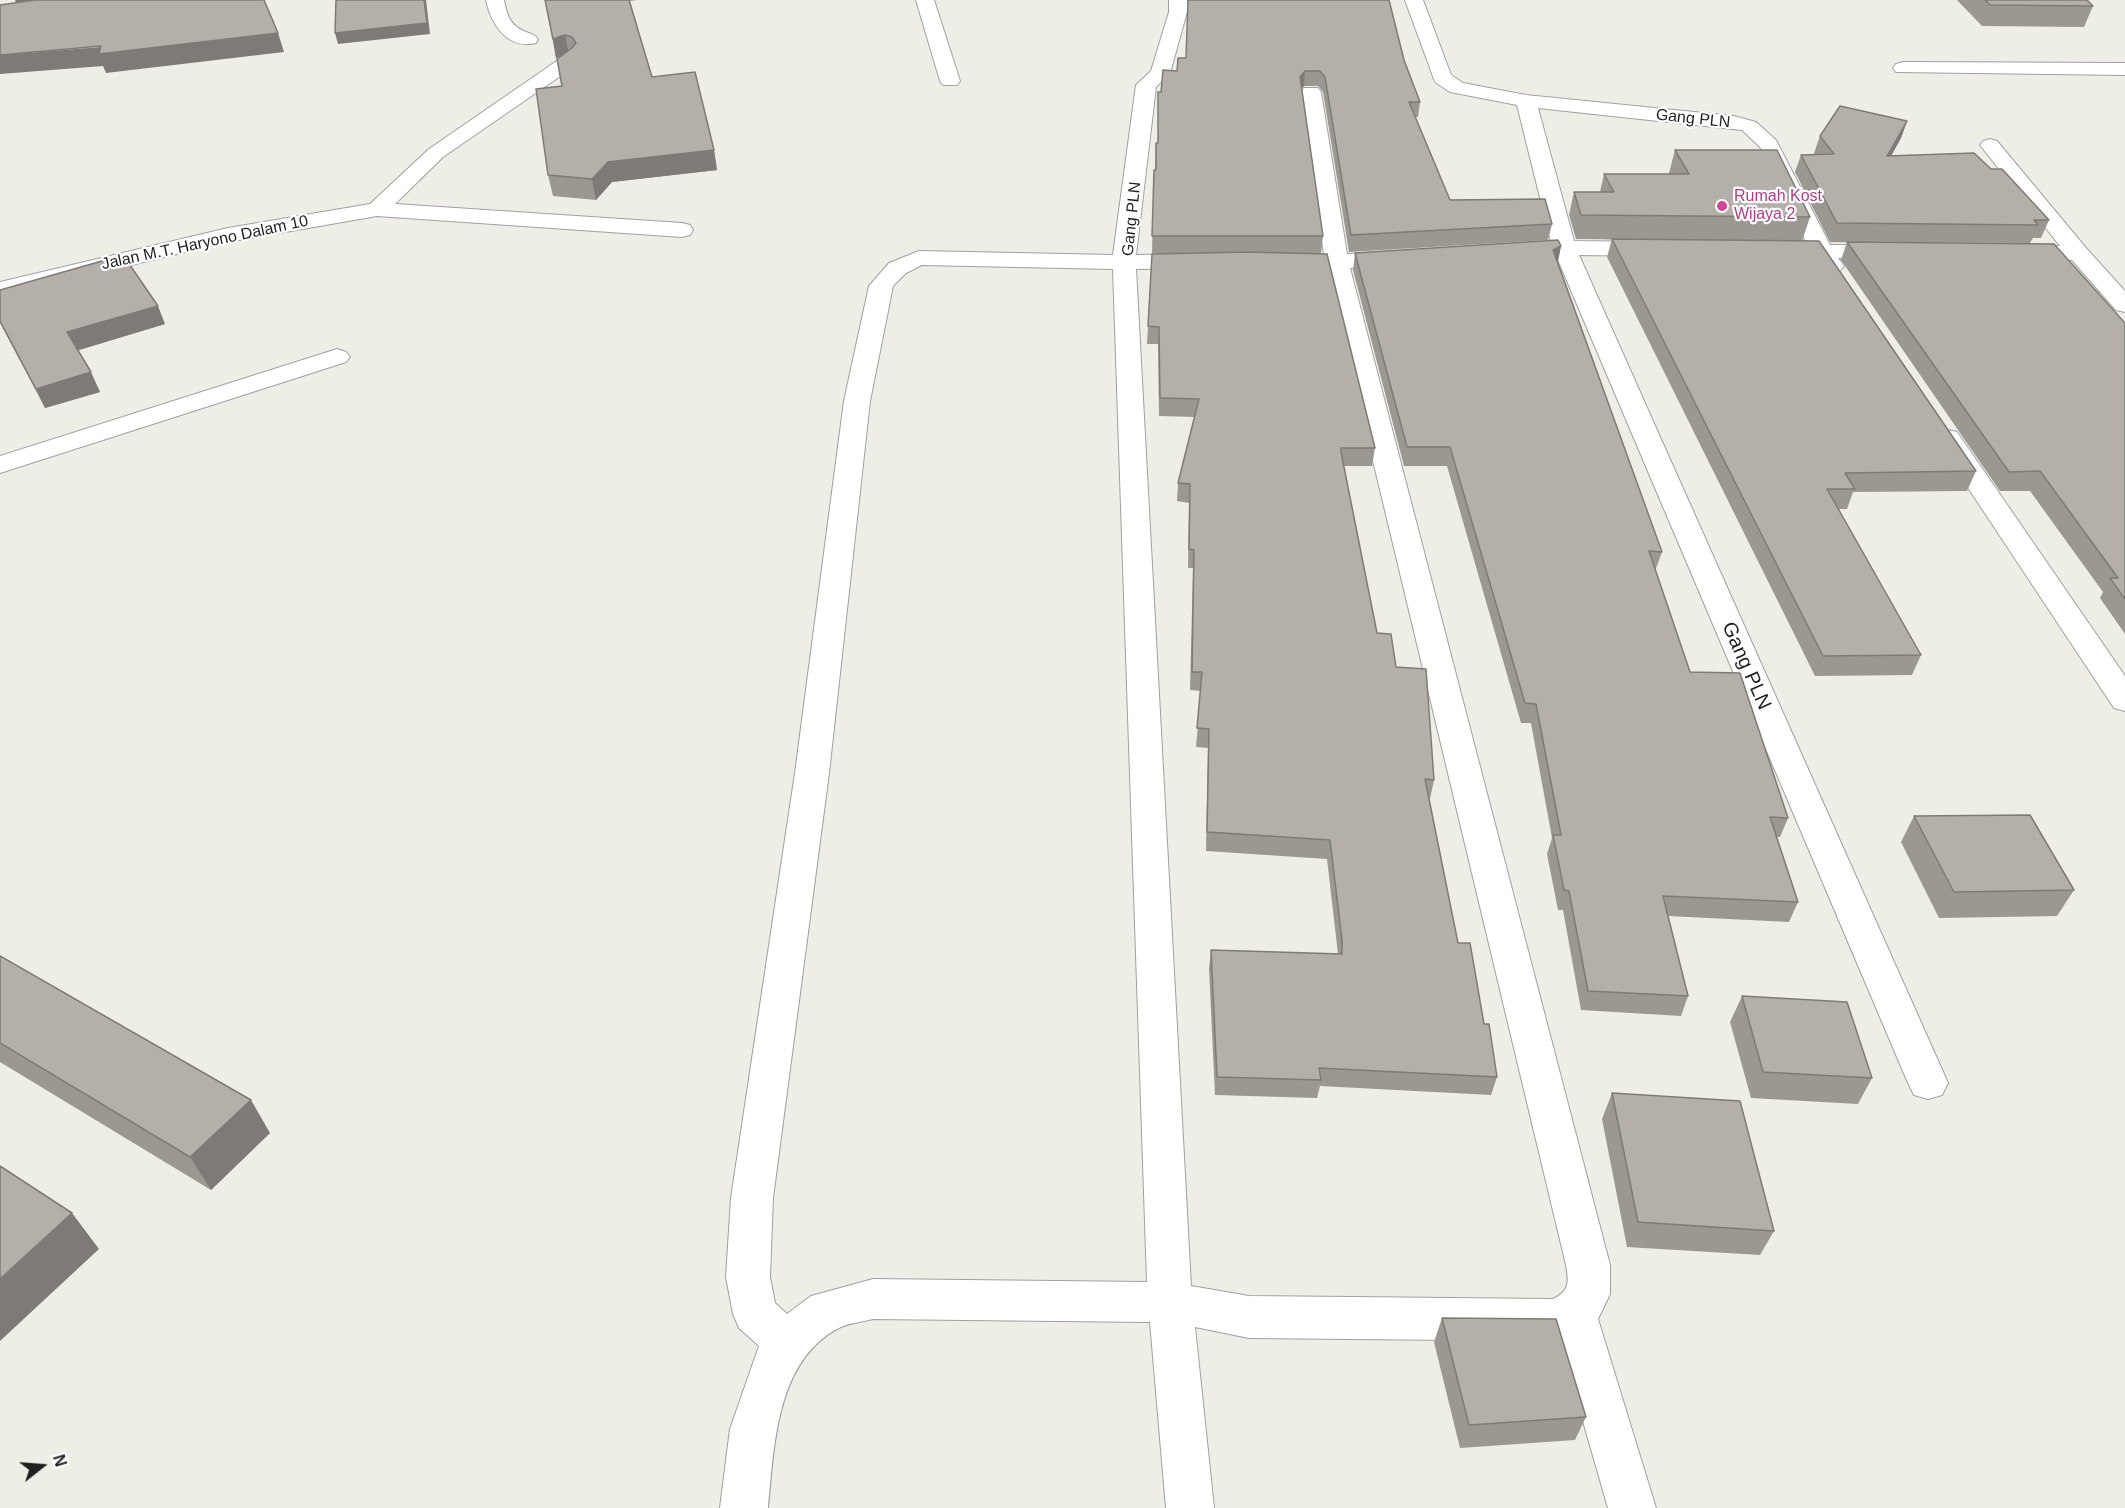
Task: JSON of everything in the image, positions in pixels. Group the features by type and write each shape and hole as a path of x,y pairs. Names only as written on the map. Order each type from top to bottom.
{"street":[{"path":"495,0 502,26 512,35 529,39"},
{"path":"926,0 950,81"},
{"name":"Gang PLN","path":"1178,0 1178,12 1160,73 1146,85 1124,262 1213,260"},
{"name":"Gang PLN","path":"1414,0 1442,78 1457,88 1526,101 1734,122 1749,126 1769,144 1822,252 1848,291"},
{"path":"377,209 436,153 518,99 568,62"},
{"path":"1903,68 2125,69"},
{"path":"744,1508 753,1428 774,1362 805,1326 827,1310 873,1299 1170,1302 1248,1317 1553,1320 1574,1314 1587,1297 1592,1284 1588,1265 1337,262 1311,92"},
{"name":"Gang PLN","path":"1526,101 1564,248 1928,1083"},
{"path":"1990,145 2078,253 2125,304"},
{"name":"Jalan M.T. Haryono Dalam 10","path":"0,289 228,235 377,209 682,230"},
{"path":"1492,252 1564,248 1681,250"},
{"path":"1763,251 1915,252"},
{"path":"1996,252 2078,253"},
{"path":"1258,260 1337,262 1420,257"},
{"path":"789,1346 756,1314 748,1277 752,1198 812,773 857,401 881,286 890,273 904,263 919,258 1124,262 1170,1302 1190,1508"},
{"path":"0,465 337,357"},
{"path":"1934,417 2125,700"},
{"path":"1574,1314 1632,1508"}],"building":[{"path":"35,0 264,0 278,33 99,54 101,46 0,55 0,5"},
{"path":"336,0 424,0 427,23 335,33"},
{"path":"545,0 629,0 652,77 695,72 714,150 608,162 592,179 548,175 536,89 562,86 557,59 576,43 572,37 565,35 553,39"},
{"path":"1188,0 1389,0 1404,60 1420,102 1409,102 1450,200 1545,199 1552,224 1351,235 1325,77 1320,71 1305,71 1300,77 1323,236 1152,236 1154,170 1156,170 1156,143 1158,143 1158,92 1161,92 1163,70 1177,71 1178,58 1186,58"},
{"path":"1985,0 2087,0 2093,6 1990,5"},
{"path":"1840,106 1907,121 1887,156 1974,153 1991,169 2002,169 2049,220 2034,220 2038,225 1837,223 1801,155 1834,154 1820,136"},
{"path":"1675,150 1777,150 1810,217 1581,215 1574,192 1614,192 1604,174 1689,174"},
{"path":"1612,239 1819,241 1976,471 1845,473 1855,489 1827,489 1921,655 1823,656"},
{"path":"1558,240 1561,246 1553,250 1662,552 1649,551 1690,672 1740,673 1788,818 1770,817 1798,902 1663,896 1688,996 1588,991 1569,891 1564,890 1553,835 1561,835 1536,704 1525,703 1450,447 1407,447 1355,253"},
{"path":"1847,242 2054,244 2125,323 2125,599 2110,578 2118,578 2040,471 2009,472"},
{"path":"1248,252 1327,254 1375,448 1341,448 1341,452 1377,633 1391,634 1396,667 1426,669 1434,780 1425,779 1458,943 1470,943 1484,1024 1489,1024 1497,1077 1319,1068 1321,1080 1217,1077 1211,950 1342,954 1330,840 1207,832 1209,729 1197,728 1202,672 1192,672 1194,550 1189,549 1190,484 1178,483 1199,399 1160,398 1159,327 1148,326 1152,254"},
{"path":"123,255 158,306 67,332 91,372 36,389 0,321 0,290"},
{"path":"2030,815 2074,890 1954,892 1914,816"},
{"path":"0,956 251,1100 190,1157 0,1043"},
{"path":"1742,996 1847,1002 1872,1078 1763,1072"},
{"path":"1612,1093 1740,1101 1774,1231 1638,1222"},
{"path":"0,1166 72,1213 0,1279"},
{"path":"1442,1318 1556,1319 1586,1417 1469,1425"}],"place":[{"name":"Rumah Kost Wijaya 2","path":"1722,206"}]}
